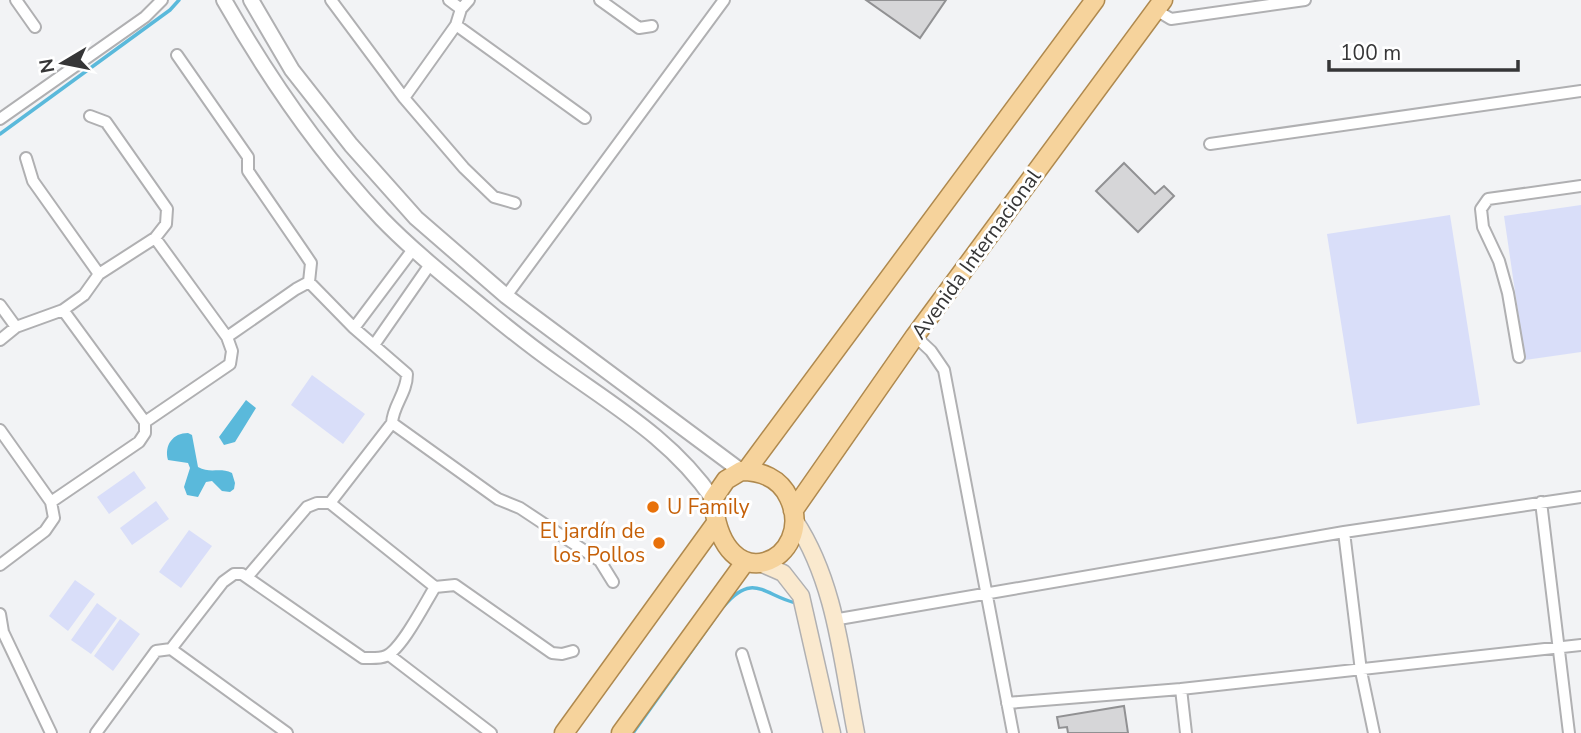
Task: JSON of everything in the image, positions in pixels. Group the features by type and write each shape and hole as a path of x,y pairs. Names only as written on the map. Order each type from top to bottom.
{"main road":[{"path":"832,733 801,596 783,573 733,554 724,544 716,523 713,499 726,480 743,471 1095,0"},
{"name":"Avenida Internacional","path":"794,516 915,337 1160,5"},
{"path":"743,471 766,474 778,482 786,492 794,516 812,550 824,579 856,733"},
{"path":"621,733 753,562 774,559 782,552 791,540 794,516"},
{"path":"564,733 716,523"}],"street":[{"path":"16,0 34,27"},
{"path":"0,119 145,17 162,0"},
{"path":"224,0 279,90 337,168 384,221 556,365 613,403 664,442 701,481 713,499"},
{"path":"251,0 292,70 351,145 404,205 460,258 506,296 743,471"},
{"path":"331,0 404,98 464,168 494,197 515,203"},
{"path":"404,98 456,25 465,5 449,0"},
{"path":"600,0 639,28 652,26"},
{"path":"506,296 724,0"},
{"path":"1160,5 1171,19 1306,0"},
{"path":"456,25 584,118"},
{"path":"177,55 248,157 248,172 306,254 311,263 309,282"},
{"path":"1210,144 1581,91"},
{"path":"0,340 16,327 63,310 84,295 99,274 155,238 166,224 167,209 106,122 90,116"},
{"path":"26,158 33,181 99,274"},
{"path":"363,197 368,188 377,186 389,199 404,205"},
{"path":"1519,357 1508,293 1499,261 1483,227 1481,209 1488,199 1581,186"},
{"path":"145,422 230,365 232,351 227,337 155,238"},
{"path":"354,328 414,248"},
{"path":"374,345 431,263"},
{"path":"309,282 354,328 407,374 407,387 393,411 392,423 330,503"},
{"path":"227,337 309,282"},
{"path":"0,305 16,327"},
{"path":"51,502 139,442 145,433 145,422 63,310"},
{"path":"915,337 931,351 944,370 1013,733"},
{"path":"613,403 625,385"},
{"path":"392,423 498,499 520,508 600,561 613,582"},
{"path":"0,430 51,502 54,519 45,531 0,565"},
{"path":"833,620 1344,532 1581,497"},
{"path":"1541,502 1569,733"},
{"path":"248,576 307,507 317,503 330,503 435,587 455,585 552,653 573,651"},
{"path":"1344,532 1361,670 1374,733"},
{"path":"171,649 223,582 234,574 248,576 363,658 389,655 435,587"},
{"path":"0,614 1,633 51,733"},
{"path":"1007,703 1181,689 1581,645"},
{"path":"102,731 156,651 171,649 287,733"},
{"path":"742,654 766,733"},
{"path":"389,655 491,733"},
{"path":"1181,689 1186,733"}],"shaded area":[{"path":"1581,205 1581,352 1525,360 1504,216"},
{"path":"1450,215 1480,405 1357,424 1327,234"},
{"path":"312,375 365,414 343,444 291,405"},
{"path":"134,471 146,488 109,514 97,497"},
{"path":"156,501 169,519 132,545 120,528"},
{"path":"189,530 212,546 181,588 159,572"},
{"path":"75,580 95,594 68,631 49,616"},
{"path":"97,603 117,618 91,654 71,640"},
{"path":"120,619 140,634 113,671 94,656"}],"water":[{"path":"246,400 256,408 235,442 224,445 219,437"},
{"path":"188,433 192,435 198,467 232,473 234,489 230,492 222,491 212,481 206,482 198,497 187,495 184,487 190,468 188,463 168,460 167,449 174,438"}],"building":[{"path":"866,0 946,0 920,38"},
{"path":"1124,163 1155,194 1164,186 1174,196 1138,232 1096,191"},
{"path":"1124,706 1128,733 1068,733 1067,727 1059,728 1057,717"}],"waterway":[{"path":"0,134 170,10 179,0"},
{"path":"724,606 734,596 751,588 796,603"},
{"path":"633,733 717,615"}],"place":[{"name":"U Family","path":"653,507"},
{"name":"El jardín de los Pollos","path":"659,543"}]}
